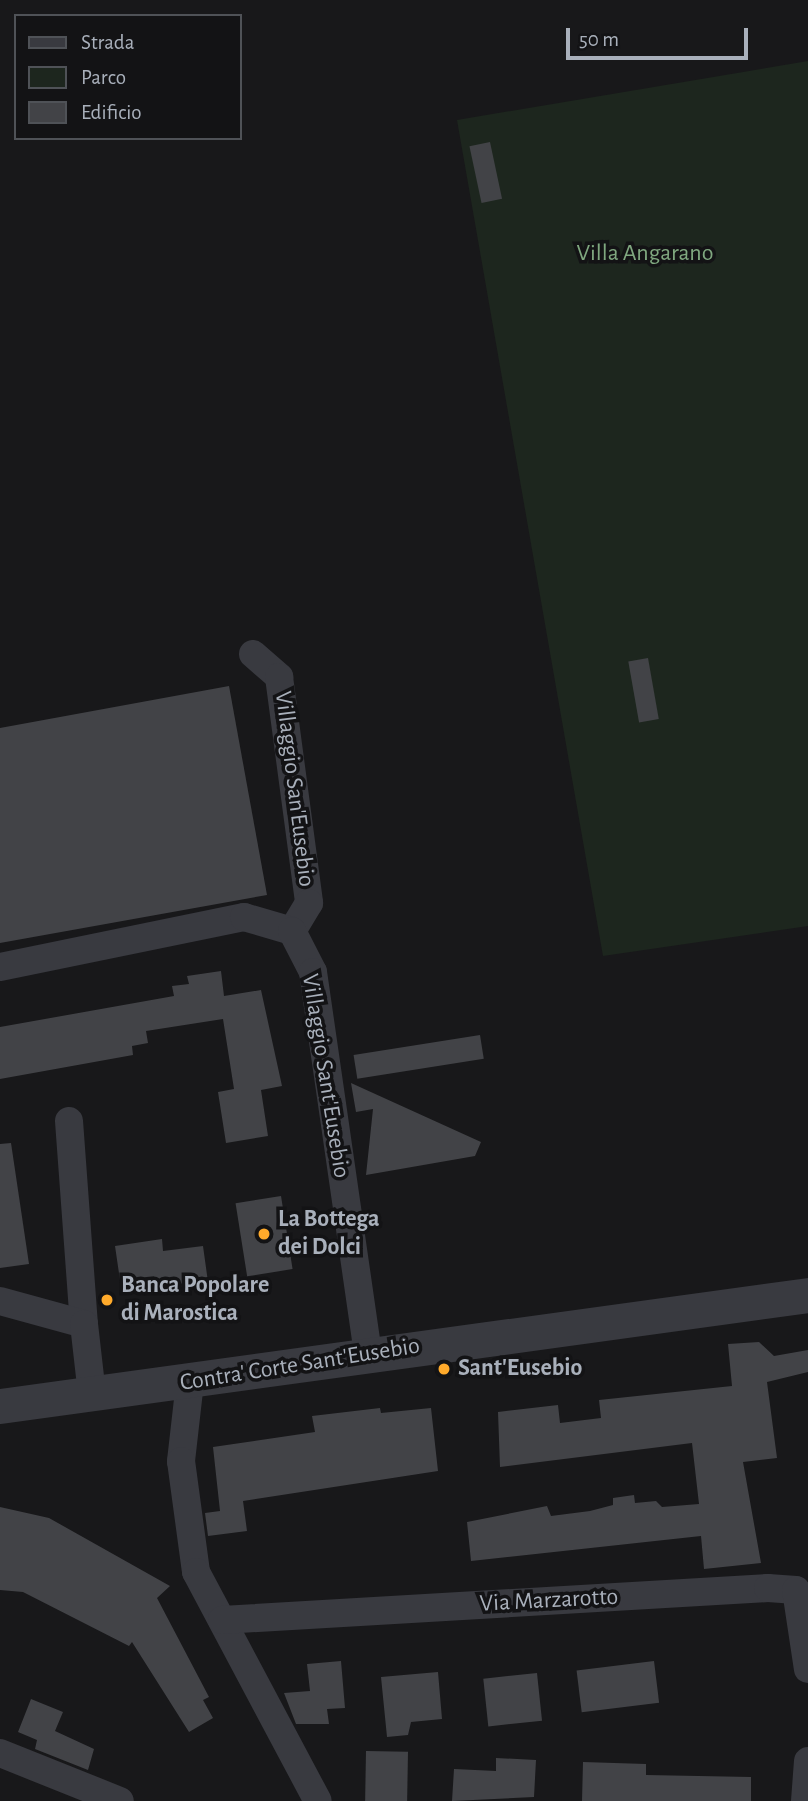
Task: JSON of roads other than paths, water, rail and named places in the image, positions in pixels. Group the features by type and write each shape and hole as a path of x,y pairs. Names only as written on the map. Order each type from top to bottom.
{"street":[{"name":"Villaggio San'Eusebio","path":"253,653 279,677 309,903 292,931"},
{"path":"0,967 244,917 292,931"},
{"name":"Villaggio Sant'Eusebio","path":"292,931 313,972 368,1354"},
{"path":"68,1121 92,1394"},
{"name":"Contra' Corte Sant'Eusebio","path":"0,1406 808,1295"},
{"path":"0,1301 84,1324"},
{"path":"190,1382 181,1461 184,1514 196,1572 318,1801"},
{"name":"Via Marzarotto","path":"222,1620 768,1588 796,1590 808,1669"},
{"path":"0,1752 120,1801"},
{"path":"805,1801 808,1761"}],"place":[{"name":"La Bottega dei Dolci","path":"264,1234"},
{"name":"Banca Popolare di Marostica","path":"107,1300"},
{"name":"Sant'Eusebio","path":"444,1369"}],"park label":[{"name":"Villa Angarano","path":"645,254"}]}
